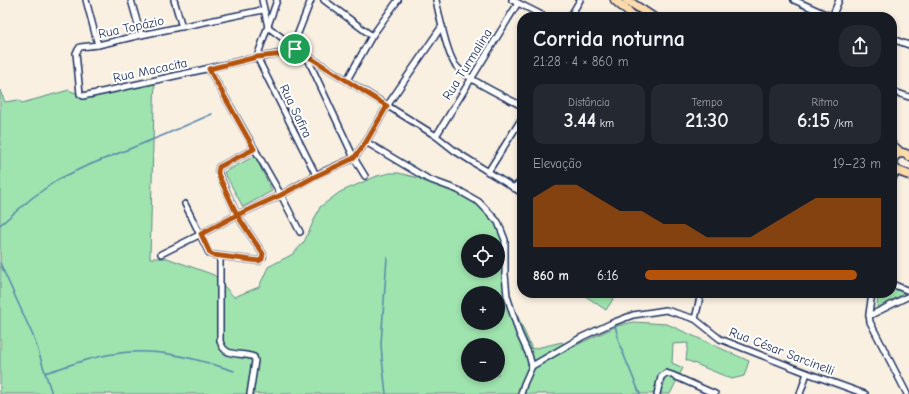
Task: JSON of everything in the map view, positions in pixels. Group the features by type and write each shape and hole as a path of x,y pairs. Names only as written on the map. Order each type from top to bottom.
{"main road":[{"path":"614,0 629,12"},
{"path":"627,0 644,12"},
{"path":"897,168 904,172 909,169"},
{"path":"897,168 909,175"}],"street":[{"path":"86,0 98,45"},
{"path":"131,0 141,35"},
{"path":"174,0 182,27"},
{"path":"262,0 268,27 294,48 436,136 455,151 517,190"},
{"path":"257,57 277,0"},
{"path":"294,48 311,0"},
{"path":"324,0 372,36"},
{"path":"347,80 372,36 398,0"},
{"path":"436,0 442,26 454,63 472,78 517,103"},
{"path":"512,0 536,12"},
{"path":"573,12 580,0"},
{"path":"794,0 802,1 823,12"},
{"path":"834,12 839,0"},
{"name":"Rua Turmalina","path":"436,136 518,3"},
{"name":"Rua Topázio","path":"80,94 76,53 80,47 98,45 263,10"},
{"path":"161,254 354,158 366,142 387,106 442,26"},
{"path":"897,41 909,45"},
{"name":"Rua Macacita","path":"80,94 83,96 209,69 257,57 284,54 294,48"},
{"path":"306,55 354,158 365,176"},
{"name":"Rua Safira","path":"257,57 316,176"},
{"path":"209,69 281,195 300,232"},
{"path":"897,93 909,98"},
{"path":"488,172 517,126"},
{"path":"366,142 428,179 458,190 479,202 498,222 505,240 505,274 507,296 532,366"},
{"path":"185,204 210,253 213,255 259,261 262,259 263,254 237,215 218,174 219,167 254,149"},
{"path":"513,188 517,185"},
{"path":"220,256 220,341 222,347 227,352 254,357 255,361 250,394"},
{"path":"897,286 909,291"},
{"path":"869,316 909,296"},
{"path":"521,394 532,366 582,337 612,323 634,316 666,310 695,319 699,298"},
{"path":"871,298 869,316 870,322 907,394"},
{"name":"Rua César Sarcinelli","path":"695,319 720,339 866,394"},
{"path":"657,394 661,377 666,373 715,394"},
{"path":"800,394 807,373"}],"green space":[{"path":"155,78 150,258 167,258 214,275 234,297 259,287 268,267 293,254 304,242 320,207 340,192 377,176 390,173 399,173 452,187 479,202 496,215 502,234 461,234 461,278 505,278 505,242 507,292 532,349 562,342 568,349 617,326 633,322 667,324 749,361 744,376 732,379 686,360 688,343 673,344 672,363 683,368 670,394 0,394 0,90 5,102 18,100 22,103 69,90 83,94"},
{"path":"255,156 272,191 243,207 224,172"},
{"path":"897,290 904,293 897,297"},
{"path":"588,298 614,298 606,310"},
{"path":"878,298 896,298 877,310"}],"waterway":[{"path":"0,225 32,198 57,180 84,167 212,114"},
{"path":"386,394 381,344 387,257"},
{"path":"0,263 34,338 52,394"},
{"path":"615,325 620,346 640,394"},
{"path":"45,373 87,359 129,352 175,355 234,371"}],"route":[{"path":"295,49 284,54 257,57 209,69 254,149 219,167 218,174 237,215 201,234 210,253 213,255 259,261 262,259 263,254 237,215 281,195 354,158 366,142 387,106 295,49"}]}
